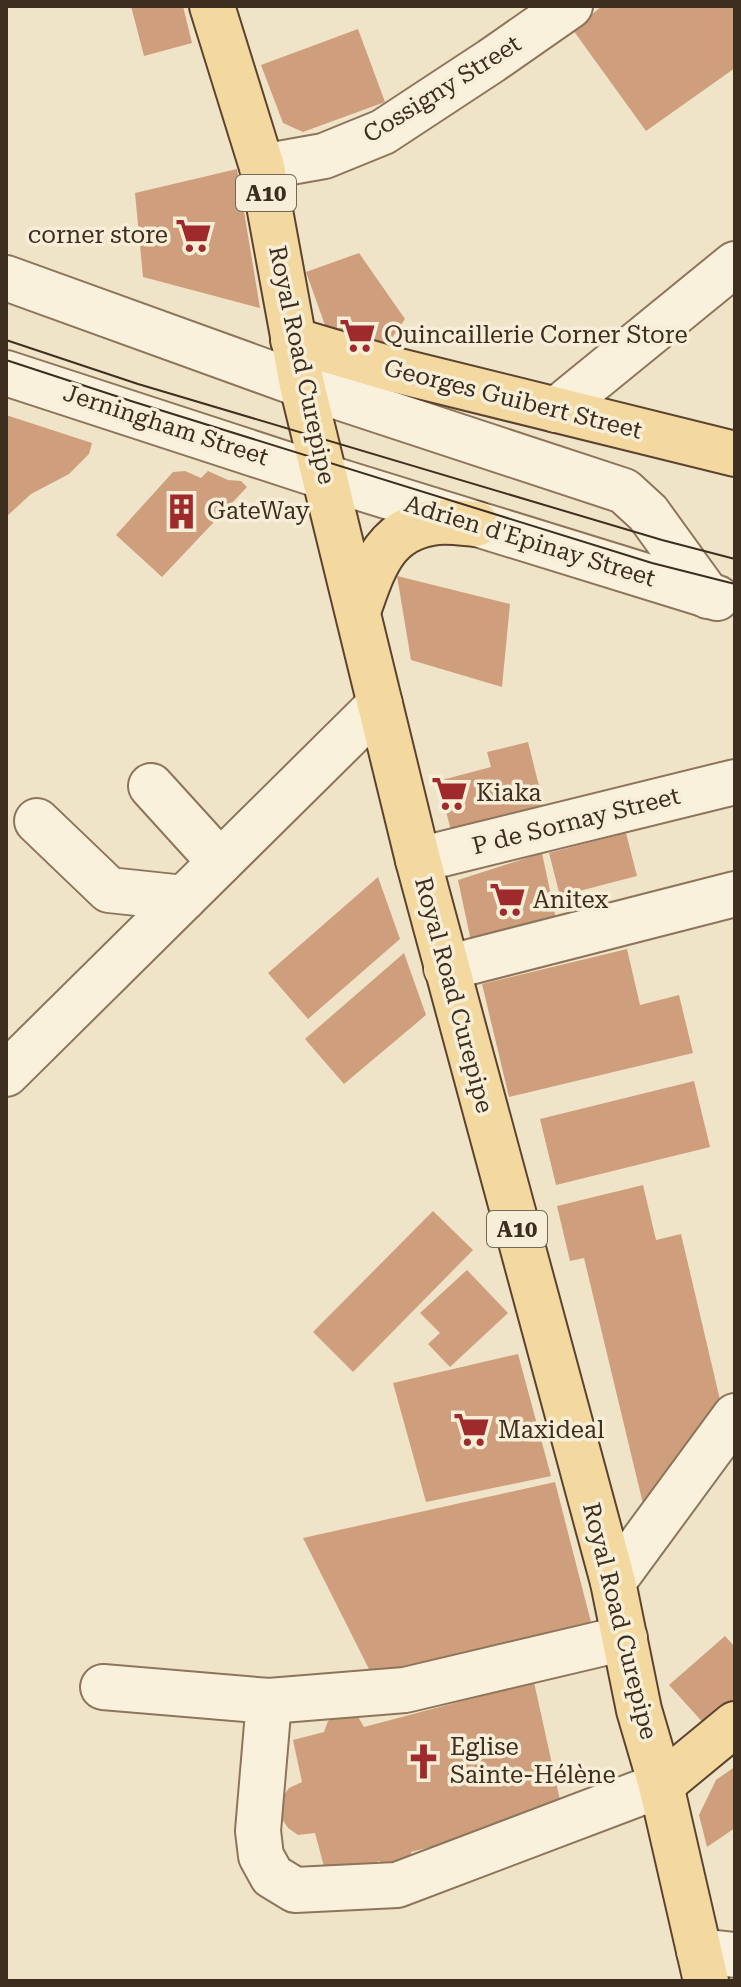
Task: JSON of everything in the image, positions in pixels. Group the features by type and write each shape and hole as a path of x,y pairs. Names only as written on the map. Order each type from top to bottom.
{"main road":[{"name":"Royal Road Curepipe","path":"212,6 262,167 302,385 418,860 613,1582 639,1710 713,1963"},
{"name":"Georges Guibert Street","path":"293,340 391,369 735,454"},
{"path":"358,611 375,564 387,546 407,532 432,523 476,524"},
{"path":"661,1785 735,1724"}],"street":[{"name":"Cossigny Street","path":"262,167 324,156 383,132 570,6"},
{"path":"556,410 735,264"},
{"path":"6,278 302,385 624,491 648,513 721,600"},
{"name":"Jerningham Street","path":"6,373 325,477"},
{"name":"Adrien d'Epinay Street","path":"325,477 721,600"},
{"path":"6,1074 380,704"},
{"name":"P de Sornay Street","path":"418,860 735,782"},
{"path":"151,786 220,862"},
{"path":"37,821 109,890 184,898"},
{"path":"446,968 735,894"},
{"path":"613,1582 735,1416"},
{"path":"103,1687 269,1701 405,1690 625,1638"},
{"path":"269,1701 258,1831 261,1856 272,1876 295,1890 397,1885 661,1785"}],"building":[{"path":"131,6 183,6 192,43 144,56"},
{"path":"602,6 735,6 735,68 646,131 573,30"},
{"path":"358,29 385,102 303,132 283,123 261,65"},
{"name":"corner store","path":"237,169 260,308 143,277 135,193"},
{"path":"359,253 405,319 375,362 326,328 306,272"},
{"path":"6,415 92,443 89,454 69,474 31,494 6,517"},
{"name":"GateWay","path":"185,471 201,478 208,471 228,480 241,481 247,487 162,577 116,535 173,472"},
{"path":"397,576 510,604 502,687 411,660"},
{"path":"528,742 546,814 453,838 438,781 491,767 487,752"},
{"path":"626,833 637,876 560,896 549,853"},
{"name":"Anitex","path":"542,853 556,919 472,946 458,880"},
{"path":"378,877 400,939 308,1019 268,973"},
{"path":"627,949 640,1005 679,995 693,1053 509,1097 482,984"},
{"path":"404,953 426,1015 344,1084 305,1039"},
{"path":"694,1081 710,1147 556,1185 540,1119"},
{"path":"643,1185 656,1240 681,1234 725,1421 644,1508 584,1258 570,1261 557,1206"},
{"path":"433,1211 473,1250 353,1372 313,1332"},
{"path":"467,1270 508,1313 450,1367 428,1344 440,1333 420,1313"},
{"name":"Maxideal","path":"518,1354 551,1476 426,1502 393,1383"},
{"path":"555,1482 592,1626 373,1677 303,1538"},
{"path":"725,1636 735,1647 735,1700 706,1726 669,1685"},
{"name":"Eglise Sainte-Hélène","path":"534,1682 563,1814 411,1852 410,1866 383,1871 380,1861 326,1874 315,1833 298,1835 288,1828 278,1813 281,1799 289,1788 302,1782 293,1740 324,1732 328,1721 343,1714 357,1715 364,1727"},
{"path":"733,1768 735,1828 707,1847 699,1815 716,1780"}],"tram line":[{"path":"6,340 138,384 735,559"},
{"path":"6,360 652,563 735,584"}],"place":[{"name":"corner store","path":"194,235"},
{"name":"Quincaillerie Corner Store","path":"358,335"},
{"name":"GateWay","path":"181,511"},
{"name":"Kiaka","path":"450,793"},
{"name":"Anitex","path":"507,900"},
{"name":"Maxideal","path":"472,1430"},
{"name":"Eglise Sainte-Hélène","path":"424,1761"}]}
